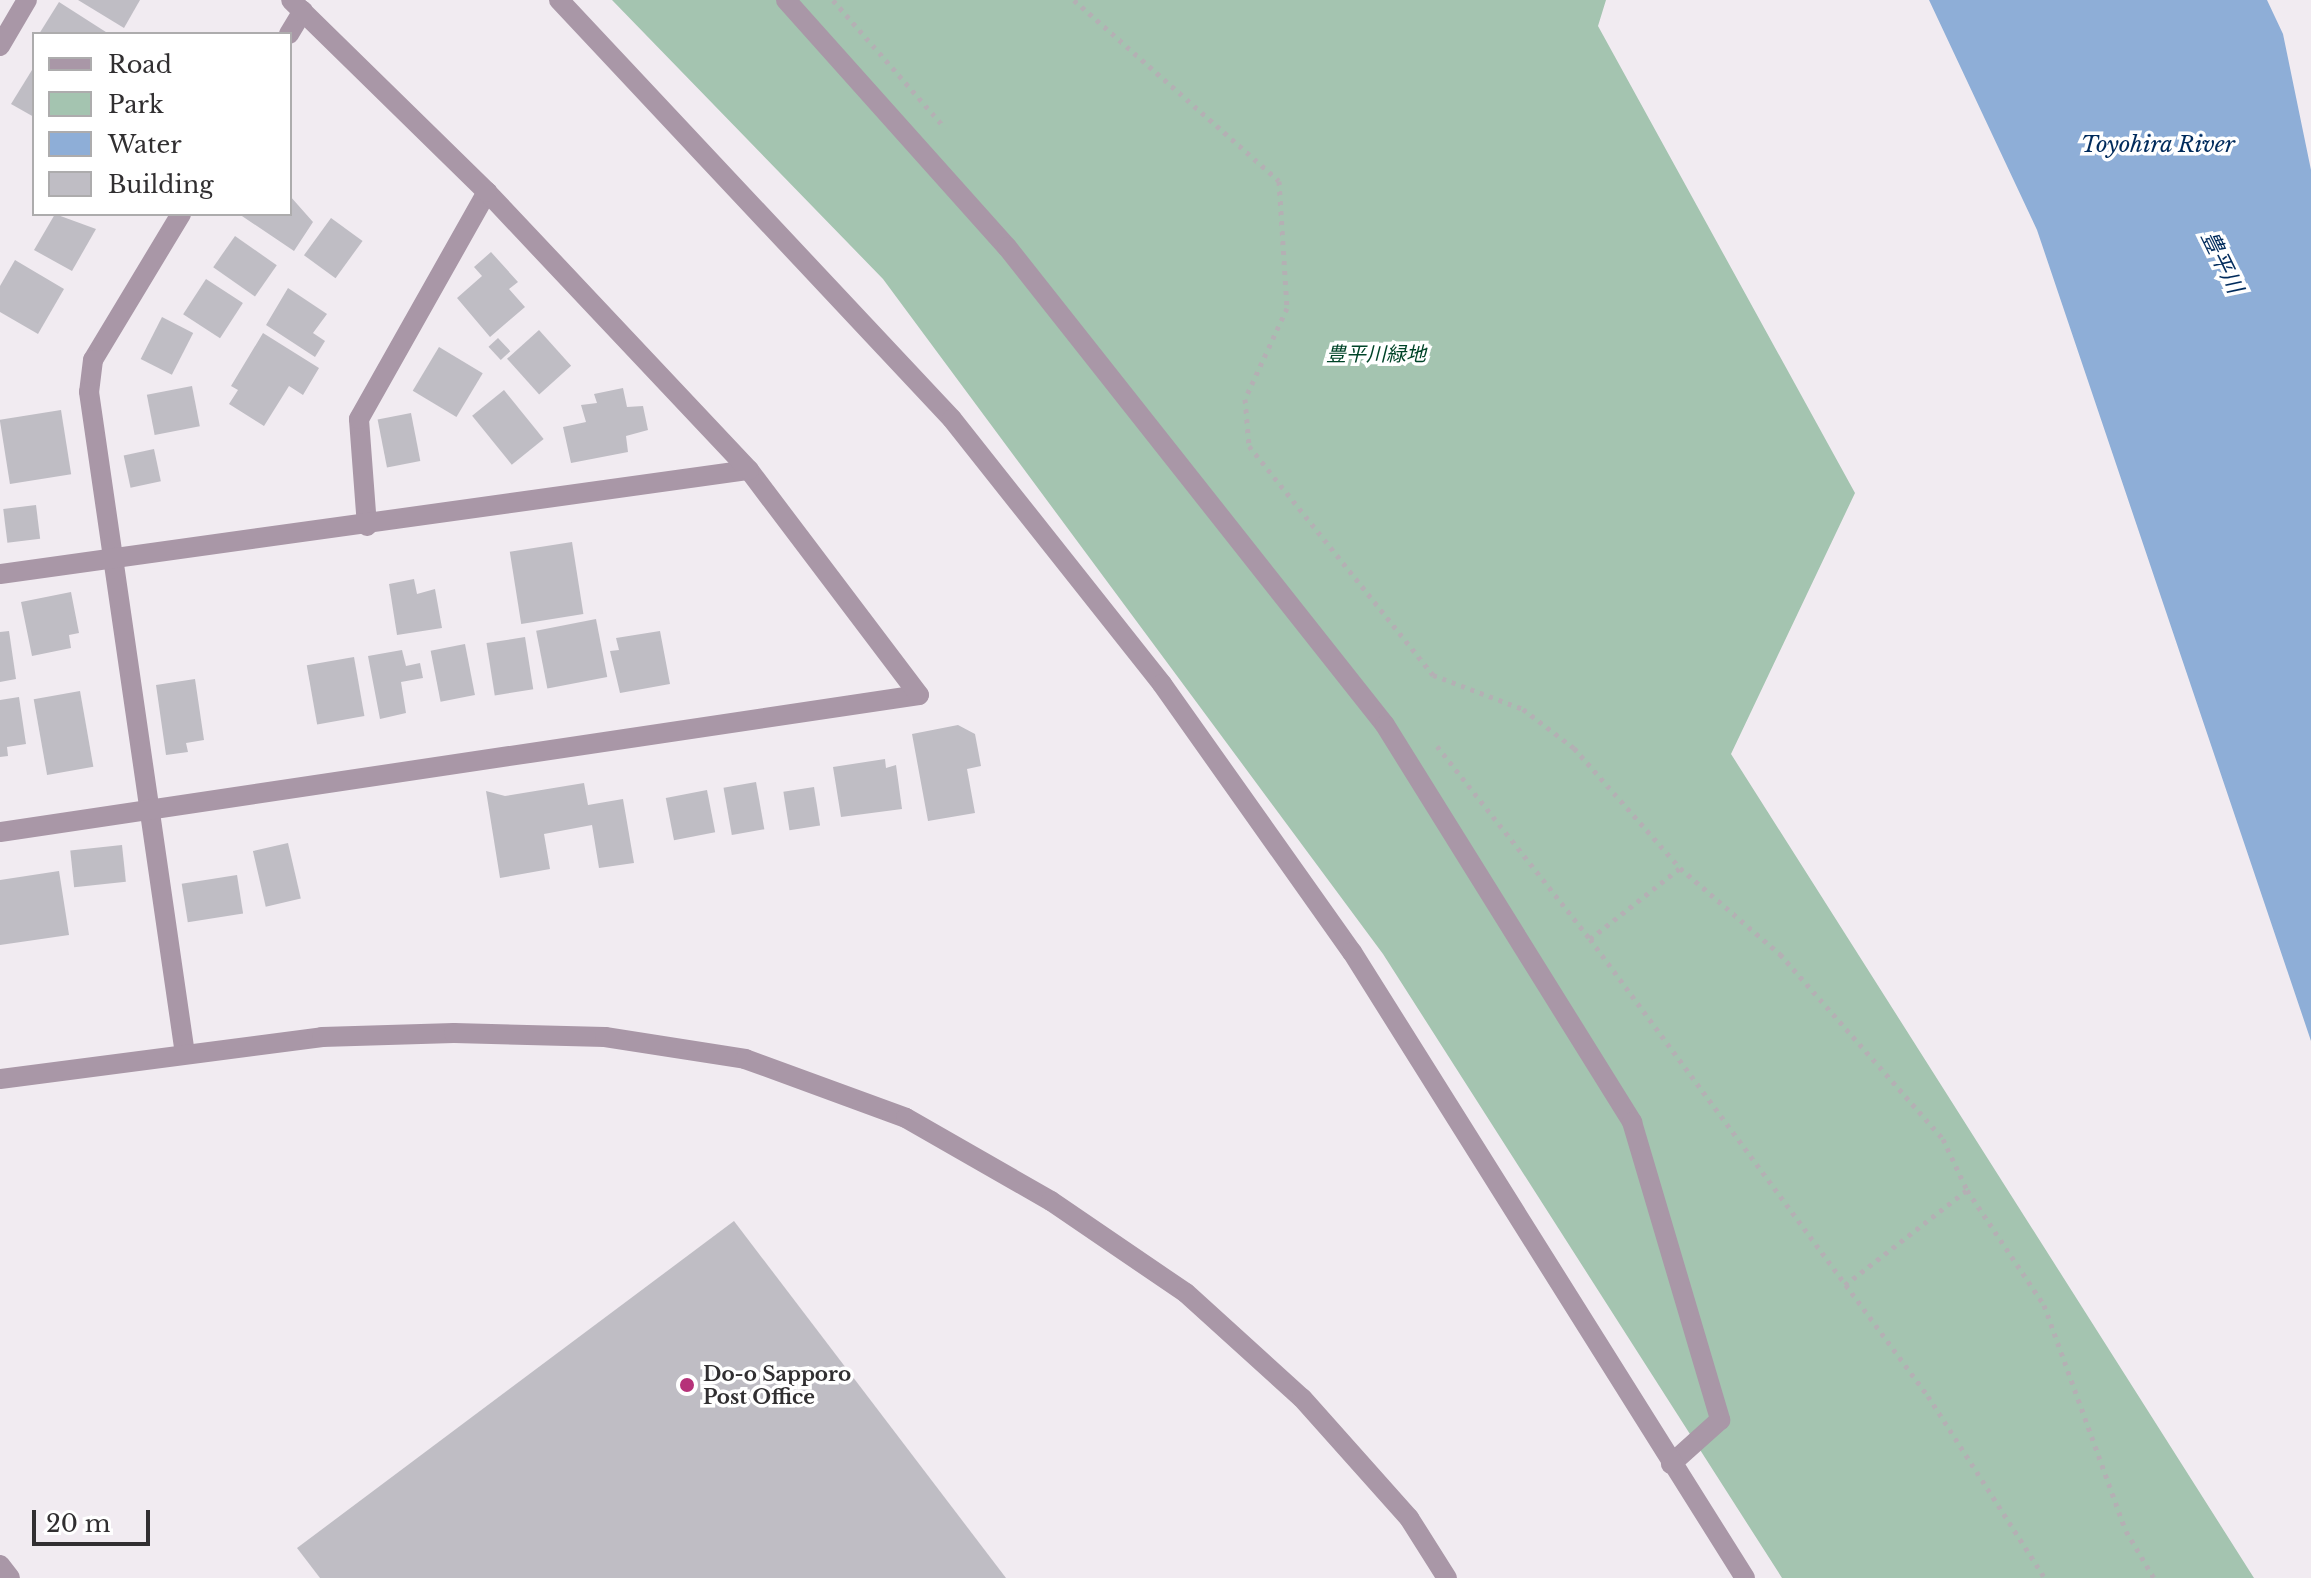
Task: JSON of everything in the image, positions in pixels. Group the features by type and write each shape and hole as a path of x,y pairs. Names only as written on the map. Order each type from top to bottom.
{"street":[{"path":"0,46 27,0"},
{"path":"559,0 952,419 1162,684 1352,952 1745,1578"},
{"path":"786,0 1007,247 1385,725 1632,1122 1720,1420 1671,1464"},
{"path":"0,832 919,695 749,470 487,192 297,5 290,32"},
{"path":"367,526 359,419 487,192"},
{"path":"180,216 93,360 89,392 185,1054"},
{"path":"0,574 115,561 749,470"},
{"path":"0,1079 322,1037 605,1037 745,1059 906,1118 1051,1201 1186,1293 1302,1398 1409,1518 1447,1578"},
{"path":"0,1565 10,1578"}],"path":[{"path":"1074,0 1279,181 1287,308 1245,399 1249,446 1433,675 1523,709 1574,748 1680,868 1780,954 1943,1139 1967,1190 2044,1305 2126,1531 2154,1578"},
{"path":"1590,939 1680,868"},
{"path":"1845,1285 1967,1190"}],"green space":[{"name":"豊平川緑地","path":"612,0 1606,0 1598,26 1855,493 1731,754 2254,1578 1782,1578 1383,954 883,279"}],"water":[{"name":"Toyohira River","path":"1929,0 2267,0 2283,34 2311,170 2311,1041 2037,230"}],"building":[{"path":"78,0 140,0 124,28"},
{"path":"59,2 106,32 40,32"},
{"path":"32,70 32,116 11,104"},
{"path":"292,198 313,222 294,251 242,216 292,216"},
{"path":"54,216 96,229 72,271 34,250"},
{"path":"331,218 363,241 336,278 304,255"},
{"path":"235,236 277,265 255,296 213,267"},
{"path":"491,252 518,282 509,289 525,307 490,337 457,298 482,276 474,267"},
{"path":"15,260 64,289 38,334 0,312 0,286"},
{"path":"206,279 243,303 220,338 183,314"},
{"path":"288,288 327,314 313,333 325,341 315,357 266,325"},
{"path":"162,317 193,333 172,375 141,359"},
{"path":"539,330 571,366 539,394 507,359"},
{"path":"263,333 319,368 303,395 289,386 264,426 229,404 238,390 231,386"},
{"path":"498,338 510,351 501,360 488,347"},
{"path":"439,347 483,373 456,417 413,391"},
{"path":"192,386 200,426 155,435 147,395"},
{"path":"623,388 627,407 643,406 648,430 626,436 628,452 571,463 563,427 586,422 581,405 597,403 594,394"},
{"path":"504,390 544,439 512,465 472,416"},
{"path":"61,410 71,474 10,484 0,420"},
{"path":"411,413 420,461 387,468 378,419"},
{"path":"154,449 161,481 131,488 124,455"},
{"path":"36,505 40,539 7,543 3,509"},
{"path":"572,542 583,614 521,624 510,552"},
{"path":"414,579 417,594 435,589 442,628 397,635 389,584"},
{"path":"71,592 79,633 69,635 71,648 32,656 21,602"},
{"path":"596,619 607,677 547,689 536,631"},
{"path":"9,631 16,679 0,682 0,632"},
{"path":"660,631 670,684 620,693 610,651 619,650 616,638"},
{"path":"525,637 533,689 495,695 486,643"},
{"path":"465,644 475,695 441,702 431,651"},
{"path":"402,650 406,666 420,663 423,678 401,682 406,713 380,719 368,656"},
{"path":"354,657 364,716 317,724 307,665"},
{"path":"195,679 204,740 186,743 188,752 166,755 156,685"},
{"path":"80,691 93,767 47,775 34,699"},
{"path":"19,697 26,744 7,747 8,756 0,757 0,700"},
{"path":"958,725 975,734 981,766 967,769 975,813 928,821 912,734"},
{"path":"885,759 886,768 896,765 902,809 841,817 833,767"},
{"path":"756,782 764,829 732,835 724,788"},
{"path":"584,783 588,805 623,799 634,863 599,868 592,825 544,834 550,869 500,878 486,791 505,796"},
{"path":"814,787 820,826 789,830 783,792"},
{"path":"707,790 715,832 674,840 666,798"},
{"path":"288,843 301,899 266,907 253,851"},
{"path":"122,845 126,882 74,887 70,850"},
{"path":"59,871 69,935 0,945 0,880"},
{"path":"237,875 243,914 188,922 182,884"},
{"name":"Do-o Sapporo Post Office","path":"734,1221 1006,1578 320,1578 297,1548"}],"place":[{"name":"Do-o Sapporo Post Office","path":"687,1385"}],"water label":[{"name":"豊平川","path":"2222,262"}]}
